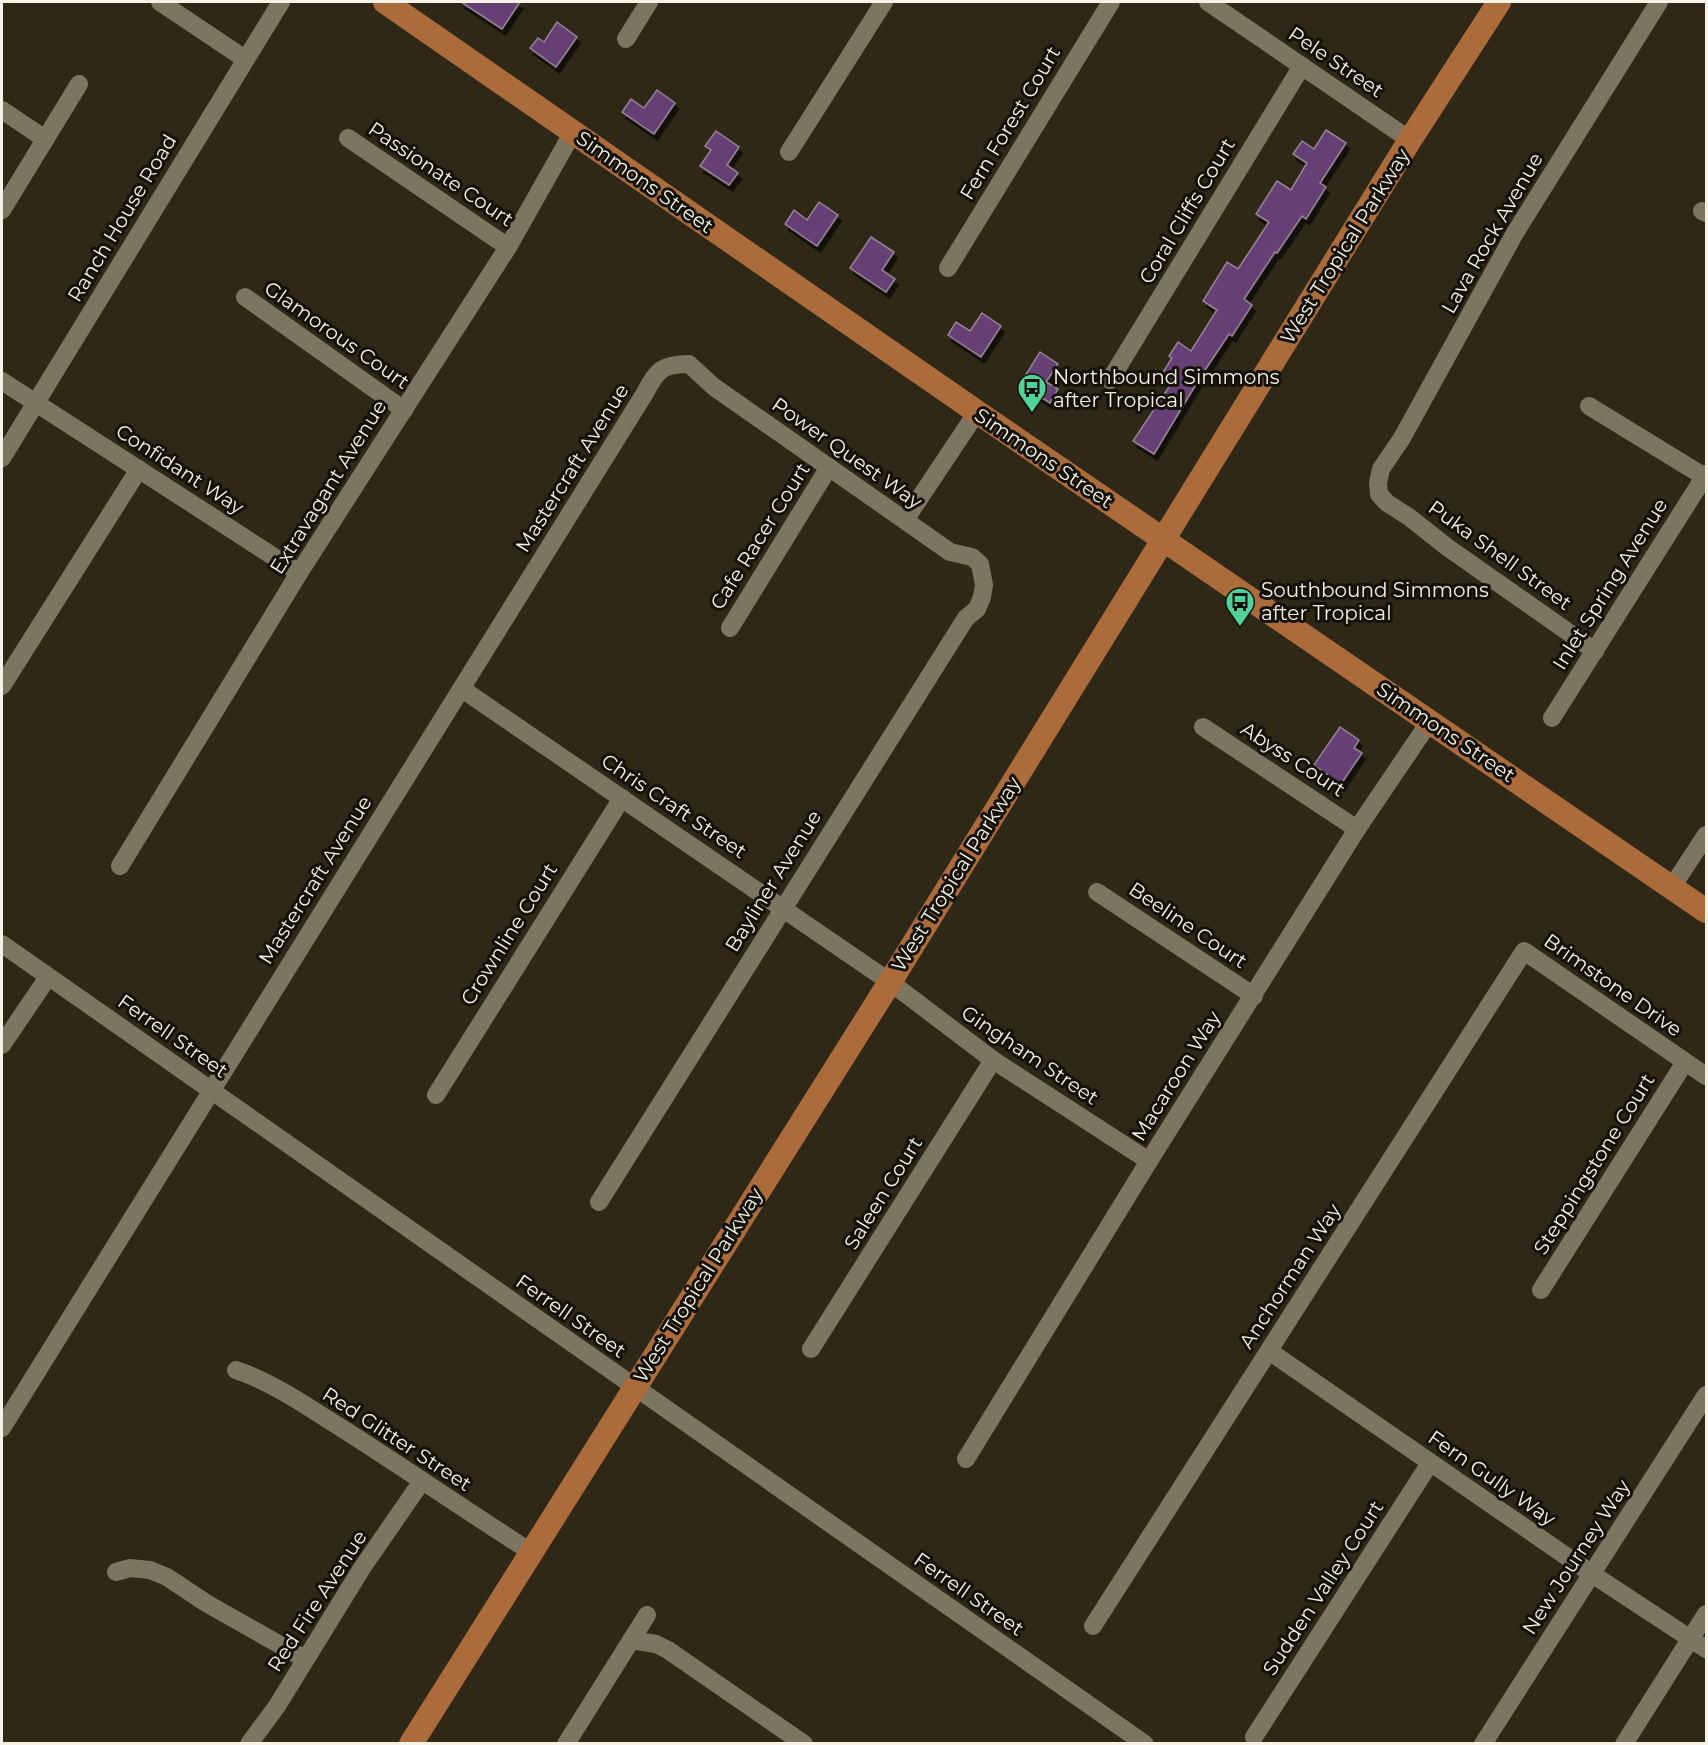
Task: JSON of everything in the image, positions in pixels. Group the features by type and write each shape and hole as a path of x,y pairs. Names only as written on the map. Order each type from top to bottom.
{"main road":[{"name":"Simmons Street","path":"385,2 977,412 1707,911"},
{"name":"West Tropical Parkway","path":"411,1743 890,982 1410,140 1499,2"}],"street":[{"path":"160,2 245,60"},
{"name":"Ranch House Road","path":"2,458 281,2"},
{"path":"626,39 649,2"},
{"path":"789,152 884,2"},
{"name":"Fern Forest Court","path":"948,268 1111,2"},
{"name":"Pele Street","path":"1208,2 1410,140"},
{"name":"Lava Rock Avenue","path":"1379,494 1378,483 1381,469 1402,438 1515,233 1659,2"},
{"name":"Coral Cliffs Court","path":"1110,380 1302,66"},
{"path":"2,210 79,84"},
{"path":"2,110 45,139"},
{"name":"Extravagant Avenue","path":"120,866 299,573 508,247 573,132"},
{"name":"Passionate Court","path":"348,138 508,247"},
{"name":"Glamorous Court","path":"245,297 404,410"},
{"name":"Power Quest Way","path":"674,364 689,364 714,387 950,552 972,556 980,564 984,585"},
{"name":"Mastercraft Avenue","path":"2,1428 210,1089 462,689 653,378 663,367 674,364"},
{"name":"Confidant Way","path":"2,381 299,573"},
{"path":"1589,406 1706,476"},
{"path":"905,520 977,412"},
{"name":"Cafe Racer Court","path":"730,628 829,467"},
{"path":"2,686 139,469"},
{"name":"Inlet Spring Avenue","path":"1552,718 1706,476"},
{"name":"Puka Shell Street","path":"1379,494 1387,503 1447,547 1595,651"},
{"name":"Bayliner Avenue","path":"599,1202 966,618 977,609 984,585"},
{"name":"Chris Craft Street","path":"462,689 890,982"},
{"name":"Macaroon Way","path":"966,1459 1149,1161 1358,829 1430,721"},
{"name":"Abyss Court","path":"1203,727 1358,829"},
{"name":"Crownline Court","path":"436,1095 622,798"},
{"path":"1672,887 1707,835"},
{"name":"Beeline Court","path":"1097,892 1254,996"},
{"name":"Ferrell Street","path":"2,944 634,1388 1145,1743"},
{"name":"Brimstone Drive","path":"1524,951 1707,1076"},
{"name":"Anchorman Way","path":"1093,1626 1524,951"},
{"path":"2,1045 48,976"},
{"name":"Gingham Street","path":"890,982 993,1060 1149,1161"},
{"name":"Saleen Court","path":"811,1349 993,1060"},
{"name":"Steppingstone Court","path":"1541,1290 1685,1062"},
{"name":"Fern Gully Way","path":"1269,1351 1592,1574 1707,1649"},
{"name":"Red Glitter Street","path":"236,1370 254,1376 288,1395 531,1552"},
{"name":"New Journey Way","path":"1483,1743 1707,1395"},
{"name":"Sudden Valley Court","path":"1254,1737 1430,1463"},
{"name":"Red Fire Avenue","path":"249,1743 277,1706 362,1568 422,1481"},
{"path":"116,1572 130,1568 150,1570 168,1577 206,1603 305,1659"},
{"path":"1624,1743 1707,1614"},
{"path":"566,1743 647,1615"},
{"path":"631,1640 656,1644 668,1650 798,1742"}],"building":[{"path":"461,2 520,2 502,29"},
{"path":"557,22 577,37 556,67 530,48 538,38 544,42"},
{"path":"657,90 675,103 654,134 622,112 631,99 644,108"},
{"path":"1326,130 1346,143 1320,183 1326,187 1306,219 1302,216 1244,299 1252,305 1232,336 1229,334 1201,376 1154,454 1133,441 1171,384 1160,377 1172,358 1169,356 1178,342 1191,351 1217,310 1203,301 1227,262 1238,269 1269,222 1256,214 1277,181 1291,190 1307,163 1293,154 1302,141 1314,149"},
{"path":"716,131 739,147 727,165 738,173 729,185 700,166 711,150 705,146"},
{"path":"819,202 838,215 817,246 785,224 794,210 807,220"},
{"path":"871,237 894,252 882,270 895,279 886,292 850,268"},
{"path":"982,313 1001,326 981,357 948,335 956,322 970,331"},
{"path":"1040,352 1058,364 1046,382 1058,389 1050,403 1020,384"},
{"path":"1340,727 1359,740 1354,748 1362,753 1341,784 1314,765"}],"place":[{"name":"Northbound Simmons after Tropical","path":"1032,414"},
{"name":"Southbound Simmons after Tropical","path":"1240,628"}]}
